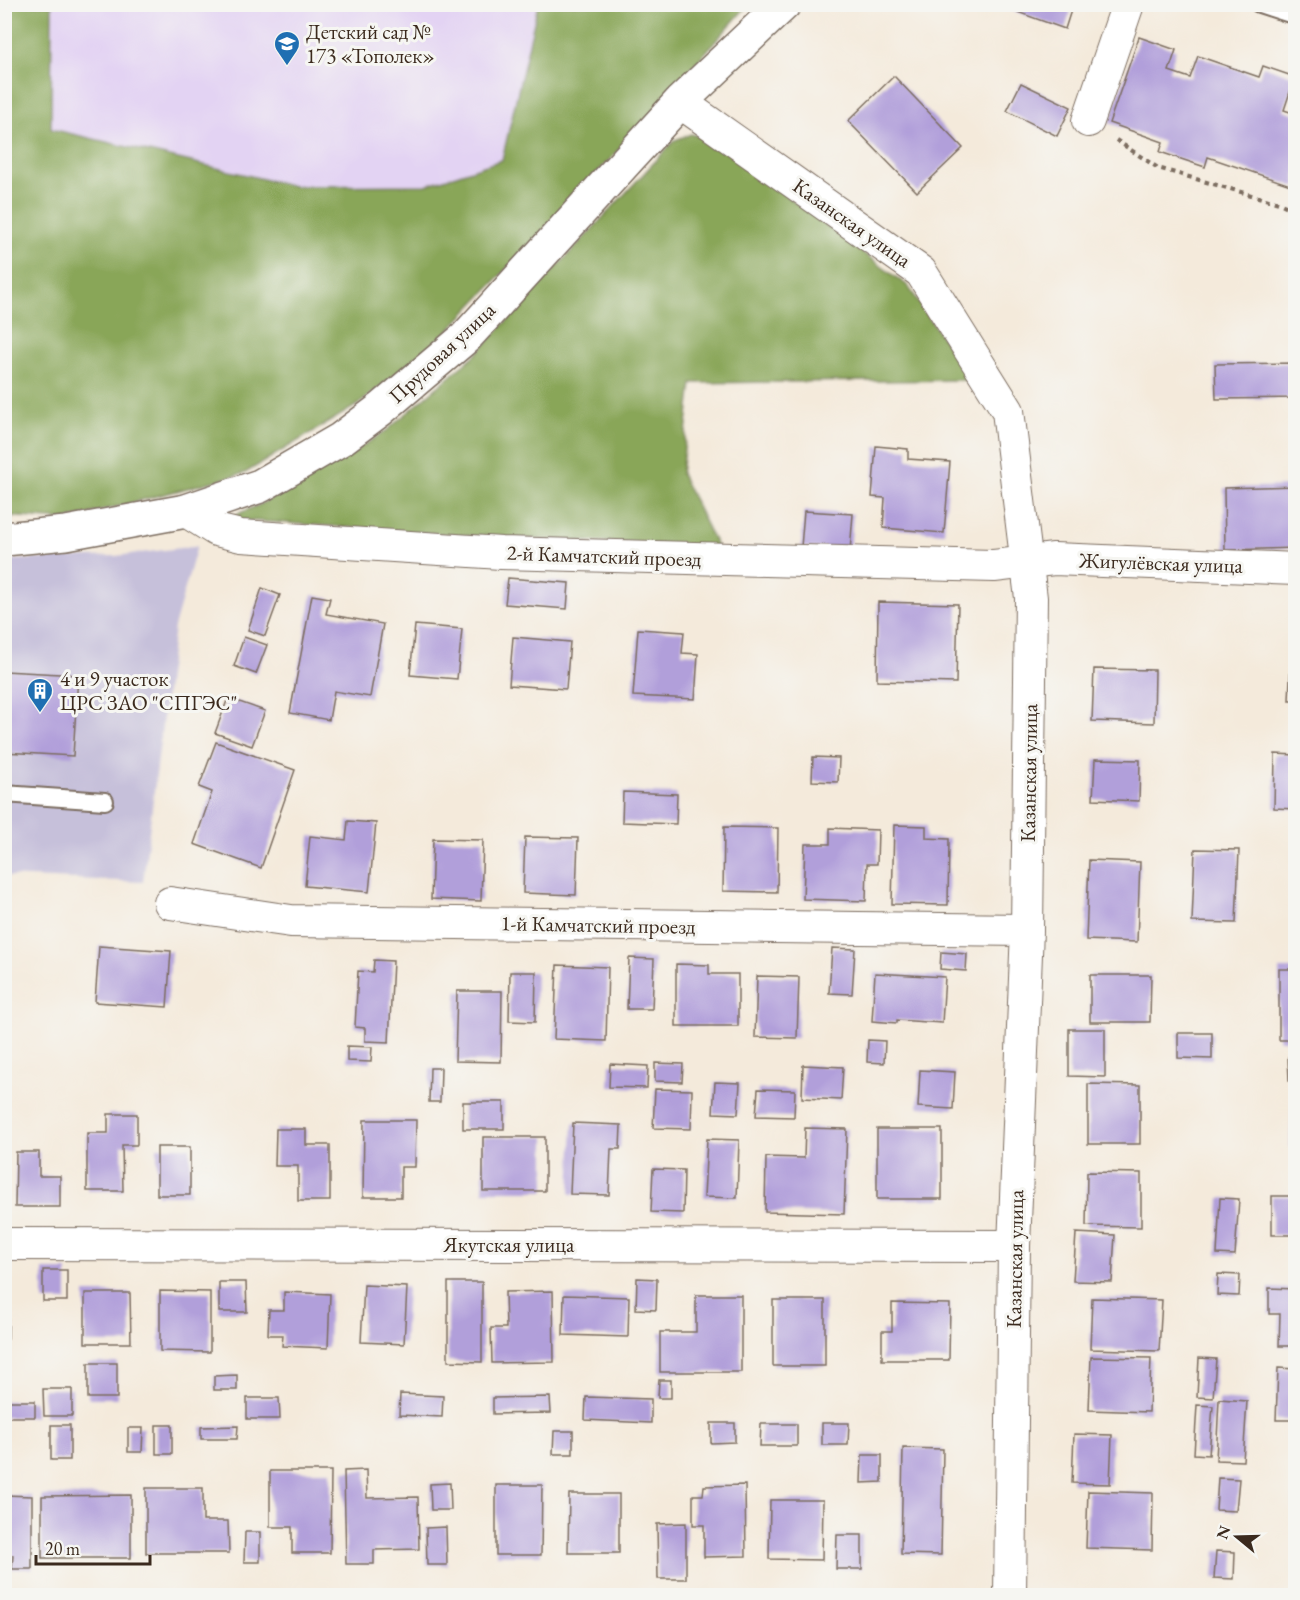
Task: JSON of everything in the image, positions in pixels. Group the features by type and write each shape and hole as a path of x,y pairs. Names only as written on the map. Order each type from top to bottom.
{"main road":[{"name":"Прудовая улица","path":"4,539 66,533 186,511 260,486 341,439 381,410 465,338 680,102 784,4"}],"street":[{"path":"1088,121 1128,4"},
{"name":"Казанская улица","path":"680,102 921,272 1008,411 1031,598 1027,930 1014,1246 1010,1596"},
{"name":"2-й Камчатский проезд","path":"186,511 216,530 241,536 501,553 994,566 1028,563"},
{"name":"Жигулёвская улица","path":"1028,563 1054,559 1296,569"},
{"name":"1-й Камчатский проезд","path":"170,903 291,921 1027,930"},
{"name":"Якутская улица","path":"4,1244 1014,1246"}],"lane":[{"path":"1258,4 1296,16"},
{"path":"4,794 105,801"}],"path":[{"path":"1088,121 1158,168 1279,203 1296,211"}],"shaded area":[{"name":"Детский сад № 173 «Тополек»","path":"52,5 538,5 502,160 426,185 293,186 51,129"},
{"path":"197,546 174,627 143,882 5,876 5,560 116,556"}],"green space":[{"path":"4,5 52,5 51,129 293,186 426,185 502,160 538,5 748,5 612,157 449,330 359,404 245,473 66,520 5,516"},
{"path":"691,134 709,139 908,286 970,380 692,383 681,474 717,547 506,538 226,519 261,504 346,457 386,431 476,354 675,140"}],"building":[{"path":"995,4 1073,4 1065,29"},
{"path":"1139,37 1176,50 1169,71 1190,78 1198,56 1259,77 1263,66 1295,77 1284,110 1296,114 1296,187 1208,157 1205,167 1160,152 1163,142 1109,123"},
{"path":"894,76 963,148 917,192 848,121"},
{"path":"1021,83 1071,107 1057,136 1007,111"},
{"path":"1296,363 1296,398 1216,399 1215,364"},
{"path":"876,446 908,449 908,459 950,462 944,533 883,528 885,498 872,497"},
{"path":"1296,486 1296,548 1225,550 1224,488"},
{"path":"804,511 853,514 850,551 801,547"},
{"path":"508,578 569,583 567,609 505,604"},
{"path":"262,588 280,595 265,636 248,630"},
{"path":"312,595 330,598 326,614 383,624 370,697 334,691 329,720 290,713"},
{"path":"878,602 958,604 956,683 877,681"},
{"path":"415,625 462,629 457,679 410,675"},
{"path":"638,629 684,632 682,653 698,654 695,699 633,696"},
{"path":"244,637 267,645 256,674 234,666"},
{"path":"513,637 570,642 566,689 509,685"},
{"path":"1291,656 1296,656 1296,700 1289,700"},
{"path":"1094,669 1155,670 1154,723 1092,721"},
{"name":"4 и 9 участок ЦРС ЗАО \"СПГЭС\"","path":"4,671 78,675 73,756 4,752"},
{"path":"228,698 265,711 252,746 215,733"},
{"path":"216,742 295,770 261,868 194,844 212,792 199,787"},
{"path":"1275,754 1296,755 1296,809 1274,808"},
{"path":"813,757 839,758 838,782 812,781"},
{"path":"1095,759 1140,760 1139,801 1093,799"},
{"path":"623,792 677,794 676,824 622,822"},
{"path":"348,821 376,823 369,892 305,886 310,836 346,840"},
{"path":"894,825 926,826 926,838 949,839 948,905 892,904"},
{"path":"724,827 778,828 777,892 723,891"},
{"path":"830,828 878,830 877,864 867,864 866,901 803,899 805,844 830,844"},
{"path":"525,837 578,838 576,895 523,893"},
{"path":"433,839 483,840 481,901 431,899"},
{"path":"1195,849 1239,850 1236,923 1192,922"},
{"path":"1089,860 1140,862 1137,942 1086,940"},
{"path":"99,946 171,951 167,1007 95,1002"},
{"path":"832,948 855,949 852,994 829,993"},
{"path":"941,952 967,954 966,971 940,969"},
{"path":"629,958 654,959 652,1009 627,1009"},
{"path":"374,960 393,961 389,1042 365,1041 365,1028 355,1027 358,971 373,972"},
{"path":"676,964 709,965 709,974 738,974 738,1026 676,1026"},
{"path":"557,965 608,967 606,1041 554,1039"},
{"path":"1279,969 1296,969 1296,1040 1279,1040"},
{"path":"510,972 536,972 535,1022 509,1021"},
{"path":"875,973 945,977 942,1023 872,1021"},
{"path":"1090,975 1151,975 1150,1022 1090,1022"},
{"path":"757,976 799,977 797,1038 755,1037"},
{"path":"457,991 502,991 501,1062 455,1061"},
{"path":"1069,1029 1105,1029 1105,1077 1069,1076"},
{"path":"1178,1033 1212,1033 1212,1059 1178,1058"},
{"path":"868,1040 885,1041 884,1063 867,1062"},
{"path":"347,1046 372,1047 371,1062 347,1061"},
{"path":"1288,1057 1296,1057 1296,1081 1289,1081"},
{"path":"655,1063 683,1064 682,1082 655,1081"},
{"path":"610,1064 648,1066 647,1088 609,1087"},
{"path":"803,1065 843,1067 841,1100 802,1098"},
{"path":"430,1068 441,1068 440,1102 429,1102"},
{"path":"920,1070 955,1072 953,1109 918,1107"},
{"path":"715,1082 740,1083 738,1114 713,1113"},
{"path":"1088,1084 1140,1085 1140,1144 1088,1144"},
{"path":"655,1089 692,1090 691,1129 653,1128"},
{"path":"758,1089 795,1090 794,1117 756,1116"},
{"path":"1292,1098 1296,1098 1296,1147 1290,1147"},
{"path":"463,1102 504,1102 504,1129 463,1129"},
{"path":"108,1114 137,1114 137,1145 122,1145 123,1191 87,1191 87,1133 108,1133"},
{"path":"364,1120 416,1120 415,1167 401,1167 401,1197 363,1197"},
{"path":"573,1123 621,1125 620,1149 611,1149 609,1195 570,1194"},
{"path":"805,1128 847,1129 844,1214 765,1212 766,1157 804,1158"},
{"path":"276,1129 306,1129 306,1145 330,1145 330,1201 298,1201 298,1166 275,1166"},
{"path":"877,1129 942,1129 942,1199 877,1199"},
{"path":"483,1137 545,1137 545,1191 483,1191"},
{"path":"707,1139 739,1140 737,1198 704,1197"},
{"path":"157,1147 190,1147 190,1195 157,1195"},
{"path":"16,1152 39,1152 39,1176 60,1176 60,1207 15,1207"},
{"path":"653,1169 684,1170 683,1213 651,1212"},
{"path":"1087,1172 1141,1173 1141,1227 1086,1226"},
{"path":"1272,1196 1296,1196 1296,1235 1272,1235"},
{"path":"1220,1198 1239,1199 1235,1255 1217,1254"},
{"path":"1076,1233 1115,1235 1112,1282 1073,1281"},
{"path":"43,1270 67,1270 67,1301 43,1301"},
{"path":"1218,1274 1240,1275 1239,1296 1217,1295"},
{"path":"637,1278 657,1279 656,1310 636,1309"},
{"path":"219,1282 246,1282 247,1312 219,1312"},
{"path":"448,1282 482,1282 482,1362 448,1361"},
{"path":"4,1284 9,1284 8,1339 4,1339"},
{"path":"364,1285 407,1287 404,1344 361,1342"},
{"path":"1269,1288 1296,1289 1296,1346 1279,1346 1280,1314 1269,1314"},
{"path":"160,1291 210,1292 210,1352 160,1351"},
{"path":"553,1291 554,1362 492,1363 491,1328 506,1328 505,1292"},
{"path":"284,1292 330,1294 328,1348 282,1346 283,1335 268,1335 269,1310 284,1310"},
{"path":"85,1293 130,1293 131,1343 85,1343"},
{"path":"564,1295 629,1297 628,1337 563,1335"},
{"path":"696,1295 741,1295 741,1372 660,1372 660,1332 696,1332"},
{"path":"1092,1298 1162,1300 1159,1351 1090,1349"},
{"path":"773,1300 825,1300 825,1366 773,1366"},
{"path":"892,1303 950,1304 949,1360 882,1360 882,1331 892,1331"},
{"path":"1091,1357 1151,1358 1149,1412 1089,1410"},
{"path":"1199,1358 1216,1359 1213,1398 1197,1397"},
{"path":"88,1363 117,1363 117,1398 88,1398"},
{"path":"1278,1368 1296,1369 1296,1420 1276,1420"},
{"path":"237,1375 237,1390 214,1390 214,1376"},
{"path":"659,1380 671,1380 671,1398 658,1398"},
{"path":"43,1389 72,1389 72,1416 44,1416"},
{"path":"400,1394 443,1396 442,1417 399,1415"},
{"path":"550,1397 551,1413 493,1414 493,1398"},
{"path":"586,1397 651,1399 651,1423 585,1420"},
{"path":"247,1398 279,1398 280,1419 247,1419"},
{"path":"1219,1399 1247,1401 1243,1461 1216,1460"},
{"path":"4,1401 35,1401 35,1417 4,1417"},
{"path":"1197,1405 1213,1406 1209,1455 1194,1454"},
{"path":"711,1423 735,1423 735,1442 711,1443"},
{"path":"822,1423 849,1423 848,1445 822,1445"},
{"path":"761,1424 797,1424 797,1446 760,1446"},
{"path":"51,1425 70,1425 70,1460 51,1460"},
{"path":"156,1425 172,1425 172,1454 156,1454"},
{"path":"238,1426 237,1439 201,1439 201,1427"},
{"path":"128,1428 143,1428 142,1452 128,1452"},
{"path":"554,1431 573,1431 573,1454 553,1454"},
{"path":"1074,1434 1112,1435 1110,1484 1072,1483"},
{"path":"903,1448 943,1449 941,1555 901,1554"},
{"path":"862,1455 882,1455 882,1482 861,1483"},
{"path":"366,1470 367,1498 418,1497 419,1549 374,1550 374,1564 346,1564 344,1471"},
{"path":"270,1471 331,1471 330,1553 292,1553 292,1527 270,1527"},
{"path":"1218,1478 1239,1479 1236,1511 1216,1510"},
{"path":"450,1483 451,1510 431,1510 430,1484"},
{"path":"496,1485 542,1485 541,1555 496,1555"},
{"path":"745,1485 746,1556 704,1557 704,1525 693,1525 693,1495 703,1495 704,1486"},
{"path":"146,1488 203,1488 203,1521 228,1521 229,1553 146,1553"},
{"path":"1088,1491 1153,1493 1152,1550 1086,1548"},
{"path":"1293,1493 1296,1493 1296,1550 1293,1550"},
{"path":"569,1494 619,1494 619,1553 568,1553"},
{"path":"4,1495 32,1496 32,1569 12,1569 13,1555 4,1555"},
{"path":"131,1495 131,1558 42,1558 42,1496"},
{"path":"770,1500 823,1500 822,1560 769,1559"},
{"path":"686,1523 686,1579 658,1579 657,1524"},
{"path":"446,1527 447,1565 427,1565 426,1528"},
{"path":"245,1532 260,1532 260,1562 244,1562"},
{"path":"837,1535 862,1535 862,1569 836,1569"},
{"path":"1216,1551 1235,1552 1234,1579 1214,1578"}],"place":[{"name":"Детский сад № 173 «Тополек»","path":"287,67"},
{"name":"4 и 9 участок ЦРС ЗАО \"СПГЭС\"","path":"40,714"}]}
